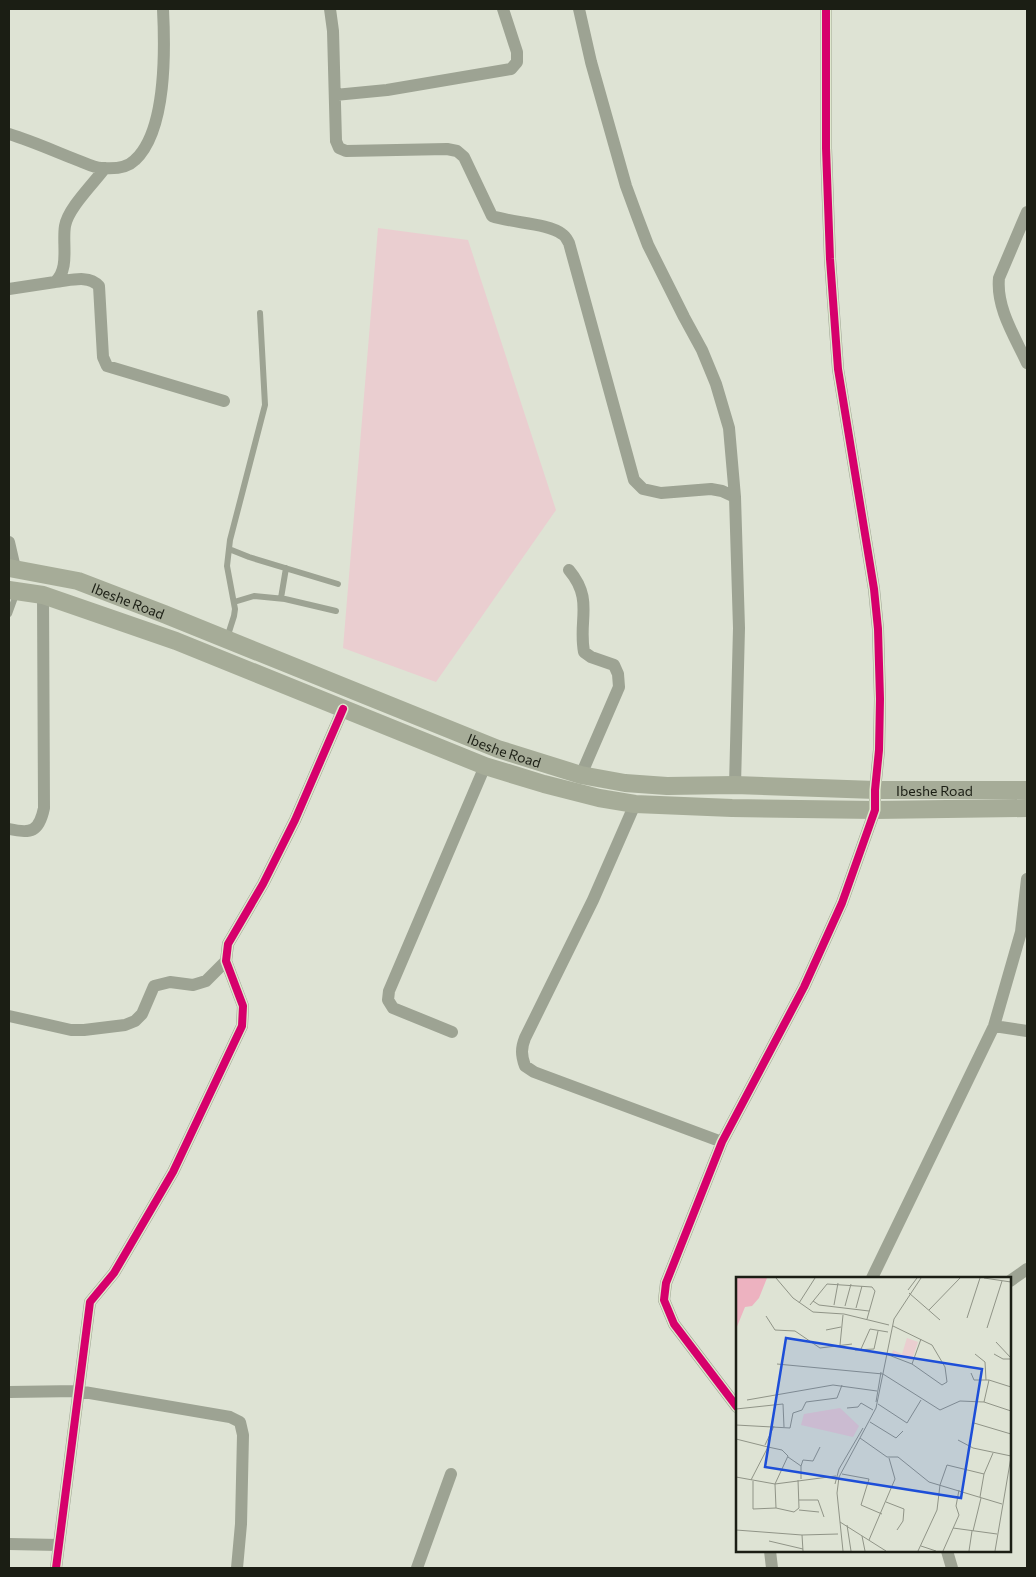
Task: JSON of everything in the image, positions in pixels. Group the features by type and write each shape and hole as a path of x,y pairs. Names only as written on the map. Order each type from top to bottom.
{"main road":[{"name":"Ibeshe Road","path":"12,568 78,581 498,749 581,775 625,783 667,786 735,785 875,790 1027,790"},
{"name":"Ibeshe Road","path":"13,590 43,594 176,641 485,766 598,798 635,804 875,810 1027,808"}],"street":[{"path":"9,134 100,168 118,168 134,161 148,141 158,110 163,80 165,46 163,9"},
{"path":"318,9 330,12 336,141 339,148 346,151 446,149 457,151 464,157 492,216 505,221 552,228 564,234 569,243 634,480 643,490 661,493 711,489 722,491 735,497"},
{"path":"335,95 387,90 511,69 517,62 517,52 503,9"},
{"path":"579,9 591,62 626,186 660,269 702,350 721,400 729,428 735,497 739,628 735,785"},
{"path":"736,1407 674,1324 664,1300 666,1283 722,1142 807,979 842,904 875,810 879,750 878,629 874,589 838,369 830,259 826,9"},
{"path":"55,282 60,278 63,266 65,224 72,209 105,168"},
{"path":"1027,212 998,278 998,289 1000,302 1027,363"},
{"path":"9,289 55,282 88,279 95,281 99,286 104,357 107,366 224,401"},
{"path":"9,542 12,568"},
{"path":"569,570 578,580 584,597 584,652 591,657 614,665 618,674 618,687 581,775"},
{"path":"9,828 25,832 36,828 42,818 44,808 43,594"},
{"path":"56,1568 90,1302 114,1273 173,1172 242,1026 243,1006 226,961 228,944 263,884 295,820 343,709"},
{"path":"452,1032 393,1008 388,1000 389,991 485,766"},
{"path":"635,804 593,900 525,1038 521,1048 524,1066 534,1072 722,1142"},
{"path":"872,1277 994,1026 1021,932 1027,879"},
{"path":"9,1016 71,1030 125,1024 135,1021 142,1014 154,986 170,982 193,986 206,981 226,961"},
{"path":"994,1026 1027,1031"},
{"path":"1011,1279 1027,1269"},
{"path":"9,1392 78,1391 230,1417 240,1422 243,1435 241,1524 237,1568"},
{"path":"417,1568 451,1474"},
{"path":"9,1544 59,1545"},
{"path":"770,1552 772,1568"},
{"path":"947,1552 952,1568"}],"lane":[{"path":"226,639 234,616 234,602 227,566 229,549 265,406 260,314"},
{"path":"229,549 249,557 338,584"},
{"path":"281,598 286,568"},
{"path":"9,614 13,590"},
{"path":"234,602 254,596 281,598 336,612"}],"shaded area":[{"path":"378,228 468,240 556,510 436,682 343,648"}],"cycle path":[{"path":"736,1406 674,1324 664,1300 666,1283 722,1142 804,987 842,903 875,810 879,750 878,629 874,589 838,369 830,259 826,148 826,9"},
{"path":"56,1568 90,1302 114,1273 173,1172 242,1026 243,1006 226,961 228,944 263,884 295,820 343,709"}]}
